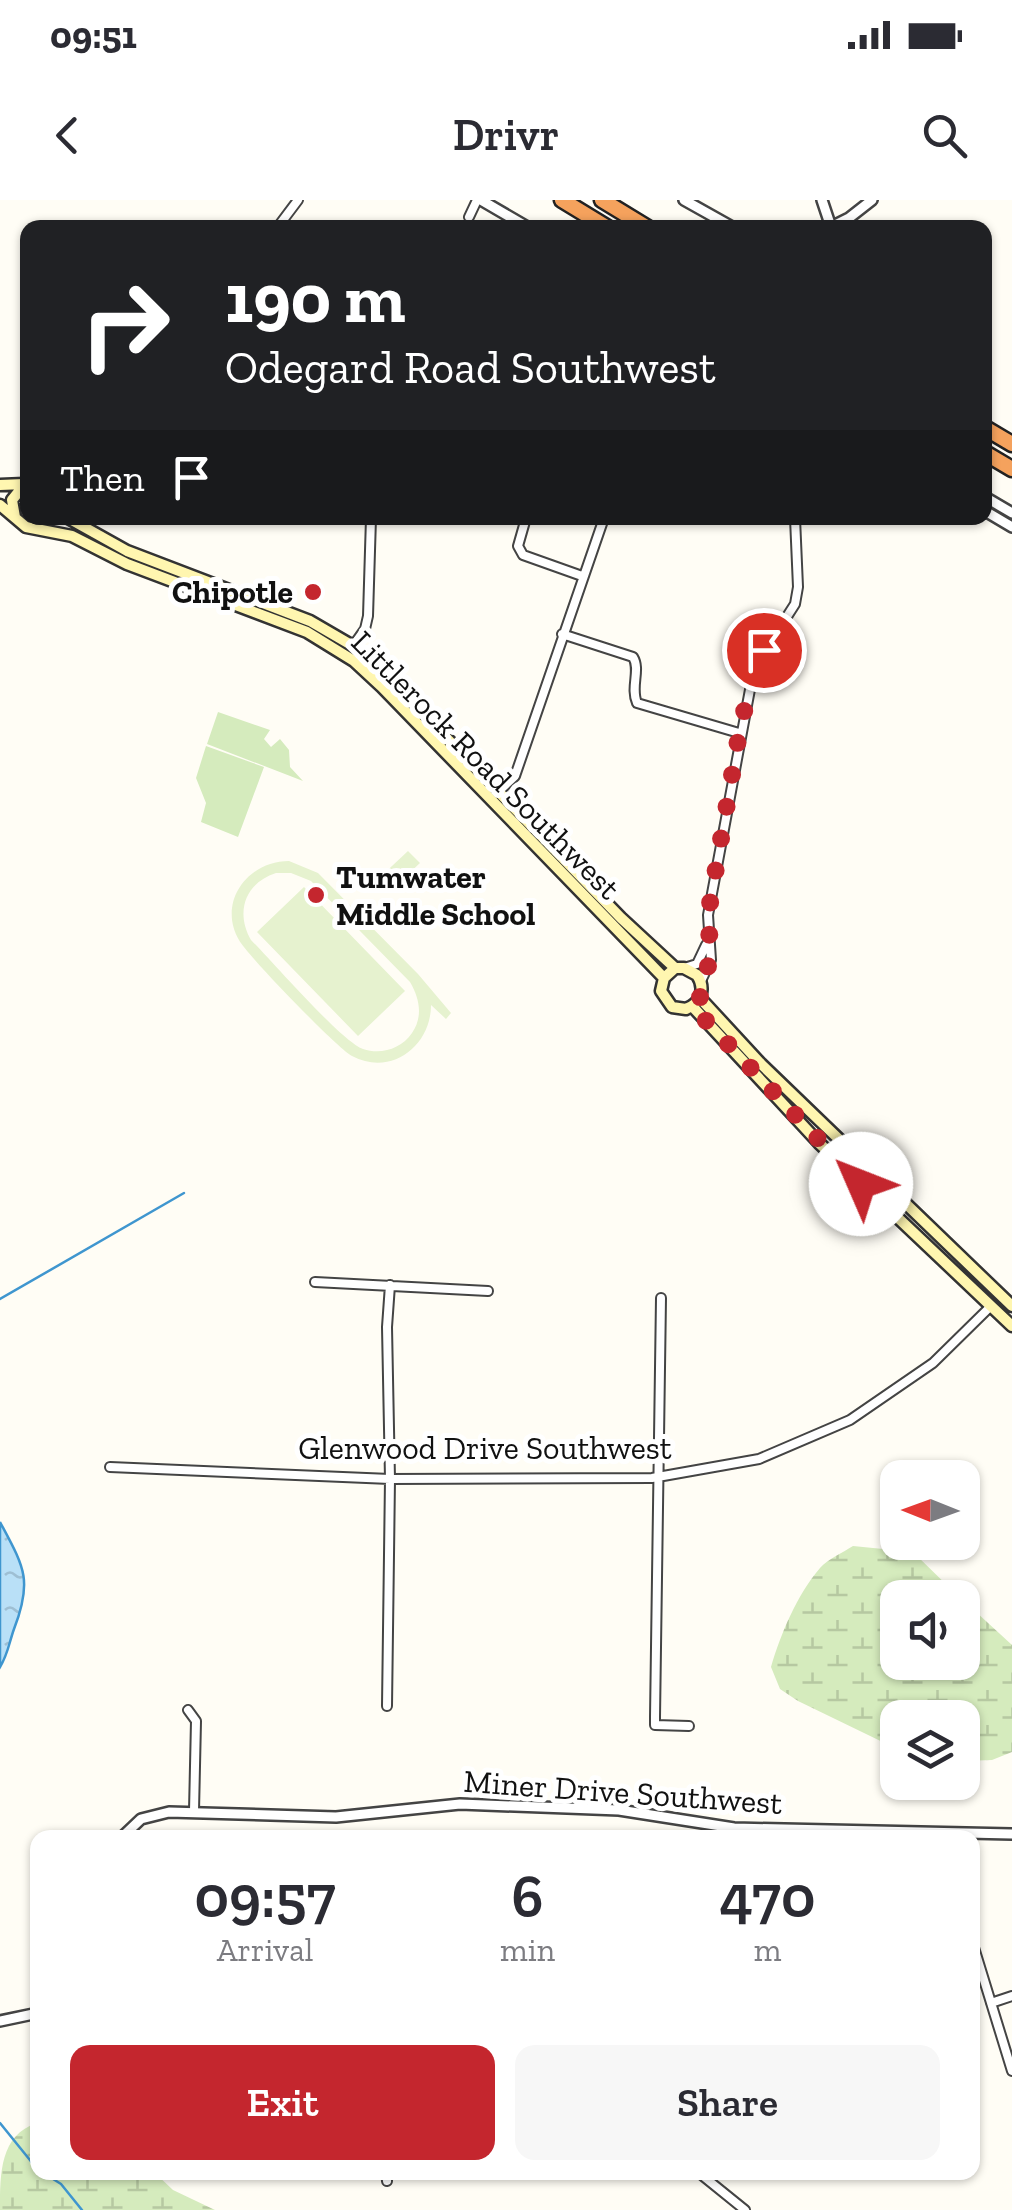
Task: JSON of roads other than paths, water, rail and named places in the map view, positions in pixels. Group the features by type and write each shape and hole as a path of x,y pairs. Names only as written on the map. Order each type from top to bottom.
{"highway":[{"path":"562,200 595,220"},
{"path":"602,200 635,220"}],"main road":[{"path":"16,519 12,500 20,491"},
{"name":"Littlerock Road Southwest","path":"0,506 20,521"},
{"name":"Littlerock Road Southwest","path":"27,525 72,536 127,564 306,632 341,652 386,692 664,978 661,991 667,1003 679,1009 696,1002"},
{"path":"33,528 39,525"},
{"name":"Littlerock Road Southwest","path":"81,525 127,551 310,622 353,646 393,682 621,918 680,968 697,974 701,981"},
{"path":"664,978 680,968"},
{"path":"696,1002 701,981"},
{"name":"Littlerock Road Southwest","path":"696,1002 818,1143 1012,1326"},
{"name":"Littlerock Road Southwest","path":"696,1002 1012,1306"}],"street":[{"path":"282,220 290,200"},
{"path":"286,212 298,200"},
{"path":"470,217 479,200 515,220"},
{"path":"684,200 720,220"},
{"path":"841,220 872,200"},
{"path":"353,646 365,629 368,616 371,525"},
{"path":"524,525 518,546 523,555 582,576"},
{"path":"499,792 515,776 601,525"},
{"path":"701,981 711,960 708,915 755,664 795,604 796,525"},
{"path":"562,634 633,657 637,668 633,694 637,703 739,734"},
{"path":"680,968 697,964 708,941"},
{"path":"315,1282 488,1291"},
{"path":"387,1706 390,1478 386,1327 390,1285"},
{"path":"661,1298 655,1725 689,1726"},
{"name":"Glenwood Drive Southwest","path":"110,1467 390,1478 658,1476 759,1460 850,1420 933,1363 991,1306"},
{"path":"188,1710 196,1721 194,1811"},
{"name":"Miner Drive Southwest","path":"126,1830 141,1819 169,1812 336,1817 420,1806 512,1805 633,1811 734,1828 793,1830"},
{"name":"Miner Drive Southwest","path":"980,1834 1012,1834"},
{"path":"980,1967 1012,2071"},
{"path":"991,2002 1012,1996"},
{"path":"0,2021 30,2014"},
{"path":"708,2180 745,2210"}],"water":[{"path":"0,1522 20,1563 24,1585 20,1612 0,1667"}],"waterway":[{"path":"0,1299 184,1193"},
{"path":"0,2123 30,2160"},
{"path":"55,2180 82,2210"}],"place":[{"name":"Chipotle","path":"313,592"},
{"name":"Tumwater Middle School","path":"316,895"}]}
